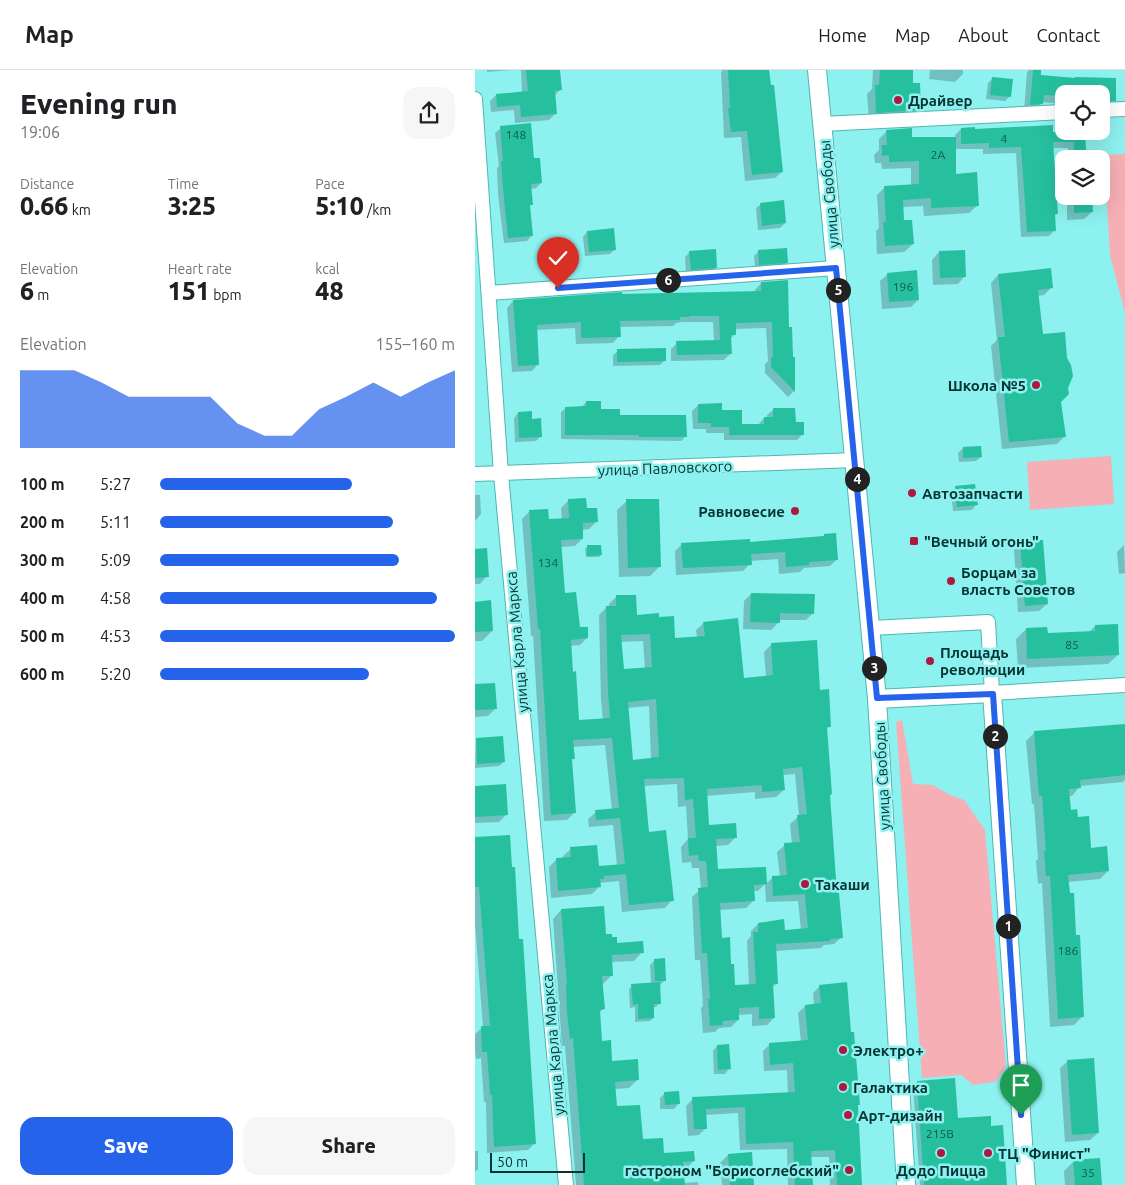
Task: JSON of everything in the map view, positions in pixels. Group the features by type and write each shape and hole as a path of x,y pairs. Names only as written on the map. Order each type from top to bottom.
{"main road":[{"name":"улица Свободы","path":"817,70 877,698 906,1185"},
{"path":"877,698 993,694 1026,1185"}],"street":[{"name":"улица Карла Маркса","path":"475,99 501,474 566,1185"},
{"path":"1110,110 1125,109"},
{"path":"822,124 1055,112"},
{"path":"475,303 489,298 836,268"},
{"name":"улица Павловского","path":"475,474 855,460"},
{"path":"871,628 988,622 993,694 1125,685"}],"shaded area":[{"path":"1125,154 1125,313 1110,255 1107,205 1110,205 1110,155"},
{"path":"1111,456 1114,504 1030,510 1027,462"},
{"path":"902,720 913,784 933,785 950,795 964,800 985,830 1006,1067 995,1082 973,1085 961,1075 922,1078 896,722"}],"building":[{"path":"526,70 560,70 562,90 555,91 557,114 521,117 520,105 497,107 496,94 528,91"},
{"path":"728,70 769,70 771,85 774,85 783,172 752,175 747,131 731,132 728,108 730,108"},
{"name":"Драйвер","path":"880,70 913,70 913,83 920,83 921,110 876,113 875,85 879,85"},
{"path":"1033,70 1041,70 1041,75 1075,78 1116,78 1116,101 1110,101 1110,85 1055,85 1055,96 1044,95 1043,104 1030,105"},
{"path":"992,77 1013,79 1011,97 990,95"},
{"path":"531,123 534,158 540,158 542,183 531,184 533,205 530,205 533,236 508,238 500,126"},
{"path":"1053,125 1055,140 1085,140 1086,150 1074,150 1074,142 1053,142 1055,205 1057,205 1058,214 1055,214 1056,231 1027,232 1021,147 989,148 989,143 961,144 961,128 975,127 975,129"},
{"path":"912,128 912,137 956,137 956,174 977,172 979,206 931,208 931,198 903,200 904,220 912,220 914,244 885,246 883,222 886,222 884,186 919,184 919,161 889,162 889,155 882,156 882,145 887,145 886,130"},
{"path":"784,200 786,223 762,226 760,203"},
{"path":"1074,205 1093,205 1093,212 1074,213"},
{"path":"614,228 616,250 589,252 587,231"},
{"path":"787,248 788,263 759,265 758,250"},
{"path":"716,249 717,268 691,270 689,251"},
{"path":"965,250 966,277 940,278 939,251"},
{"name":"Школа №5","path":"1051,268 1053,288 1038,290 1043,334 1065,332 1067,358 1071,365 1073,376 1068,388 1069,394 1061,402 1066,437 1009,442 998,337 1005,337 998,274"},
{"path":"917,270 919,300 889,302 887,273"},
{"path":"788,280 789,327 792,327 793,357 795,357 795,392 771,367 771,357 773,357 772,322 736,323 736,335 731,335 732,354 677,355 676,341 720,340 719,316 689,316 680,317 680,320 620,321 621,337 581,338 581,322 537,325 539,365 518,366 513,300 622,292 622,294 761,291 761,282"},
{"path":"666,348 666,361 617,362 617,349"},
{"path":"586,401 601,401 601,409 620,409 620,415 686,415 687,437 565,435 565,407 586,406"},
{"path":"722,403 722,410 742,410 742,424 764,424 764,417 773,417 773,408 795,408 796,422 804,422 804,435 729,435 729,427 711,427 711,423 698,423 698,404"},
{"path":"532,411 532,419 541,418 542,437 519,438 518,412"},
{"path":"981,446 982,457 963,458 963,447"},
{"path":"975,484 978,505 957,507 955,486"},
{"path":"586,498 587,508 597,508 598,522 583,523 583,539 561,540 565,593 576,592 580,627 588,627 588,638 571,640 573,672 576,671 579,720 610,718 606,606 616,606 616,595 636,595 637,615 659,613 659,617 674,616 675,638 705,636 703,622 738,618 744,678 773,675 771,643 817,640 820,690 829,689 831,727 827,727 832,794 830,795 837,893 839,893 843,938 830,939 830,941 776,944 778,984 773,984 775,1018 759,1019 759,1007 739,1008 739,1020 723,1021 723,1025 710,1026 707,953 702,953 698,888 708,887 706,861 699,861 698,855 689,856 688,838 696,838 693,799 685,800 684,778 644,779 649,832 666,830 674,901 629,905 626,874 604,876 604,879 600,879 601,887 558,891 556,858 571,857 570,847 597,845 599,866 625,864 620,818 596,820 595,810 619,808 612,738 573,740 575,759 572,759 576,813 551,815 540,629 538,629 529,510 548,509 549,519 569,518 568,499","holes":["650,634 652,667 624,669 621,635","656,699 659,757 633,760 628,702","802,767 807,814 797,815 800,842 784,843 787,875 772,876 773,896 805,894 808,928 785,930 784,919 758,923 758,932 753,932 756,984 735,985 734,964 731,964 730,937 722,938 720,903 755,901 754,885 767,884 766,867 718,869 716,839 737,838 736,823 709,825 707,789 762,785 762,792 785,790 783,769"]},
{"path":"626,499 659,499 661,567 628,568"},
{"path":"836,533 838,560 809,562 809,565 786,567 785,552 751,554 752,565 683,568 681,543 750,539 750,542 824,536 824,534"},
{"path":"1043,540 1048,604 1025,606 1020,541"},
{"path":"587,545 601,545 602,555 587,556"},
{"path":"487,548 489,577 475,578 475,549"},
{"path":"751,593 815,594 814,614 780,613 780,623 750,622"},
{"path":"491,600 493,631 475,632 475,602"},
{"path":"1118,624 1119,655 1027,659 1026,628 1047,627 1048,633 1095,631 1095,625"},
{"path":"495,683 497,709 475,710 475,684"},
{"path":"1125,724 1125,775 1080,780 1081,788 1069,789 1071,810 1077,809 1078,817 1089,816 1091,848 1107,846 1109,871 1068,875 1070,893 1074,893 1076,935 1080,935 1084,1017 1058,1019 1050,876 1046,876 1042,796 1039,796 1034,731"},
{"path":"503,736 505,762 477,764 476,738"},
{"path":"506,784 508,815 475,817 475,786"},
{"path":"510,835 512,867 515,867 519,939 523,939 536,1144 494,1147 492,1095 490,1095 487,1052 482,1052 481,1026 490,1026 479,887 475,887 475,837"},
{"path":"604,906 606,934 612,934 612,937 617,937 617,943 643,941 644,953 612,955 613,976 602,976 605,1009 600,1010 602,1041 611,1040 612,1061 638,1059 639,1080 615,1082 617,1106 640,1105 643,1139 663,1138 664,1153 694,1151 695,1161 683,1162 685,1185 584,1185 573,1038 570,1039 567,1012 567,984 561,909"},
{"path":"665,958 666,981 655,981 654,959"},
{"path":"660,982 661,1004 654,1004 654,1018 638,1019 638,1004 633,1005 631,984"},
{"path":"847,982 851,1032 854,1032 860,1105 858,1105 862,1185 837,1185 835,1150 811,1151 813,1185 795,1185 793,1142 746,1144 745,1107 706,1109 707,1129 694,1129 692,1097 795,1092 793,1063 770,1065 769,1043 808,1040 805,1005 821,1003 819,985"},
{"path":"729,1044 731,1069 718,1070 717,1045"},
{"path":"1094,1058 1099,1133 1072,1135 1067,1060"},
{"path":"955,1078 958,1118 991,1116 991,1126 1003,1125 1007,1185 924,1185 917,1081"},
{"path":"679,1091 680,1104 665,1105 664,1092"},
{"path":"752,1152 754,1185 730,1185 728,1154"},
{"path":"1100,1158 1102,1185 1075,1185 1073,1160"}],"place":[{"name":"Драйвер","path":"898,100"},
{"name":"Школа №5","path":"1036,385"},
{"name":"Автозапчасти","path":"912,493"},
{"name":"Равновесие","path":"795,511"},
{"name":"\"Вечный огонь\"","path":"914,541"},
{"name":"Борцам за власть Советов","path":"951,581"},
{"name":"Площадь революции","path":"930,661"},
{"name":"Такаши","path":"805,884"},
{"name":"Электро+","path":"843,1050"},
{"name":"Галактика","path":"843,1087"},
{"name":"Арт-дизайн","path":"848,1115"},
{"name":"Додо Пицца","path":"941,1153"},
{"name":"ТЦ \"Финист\"","path":"988,1153"},
{"name":"гастроном \"Борисоглебский\"","path":"849,1170"}],"route":[{"path":"558,288 836,268 877,698 993,694 1021,1115"}]}
